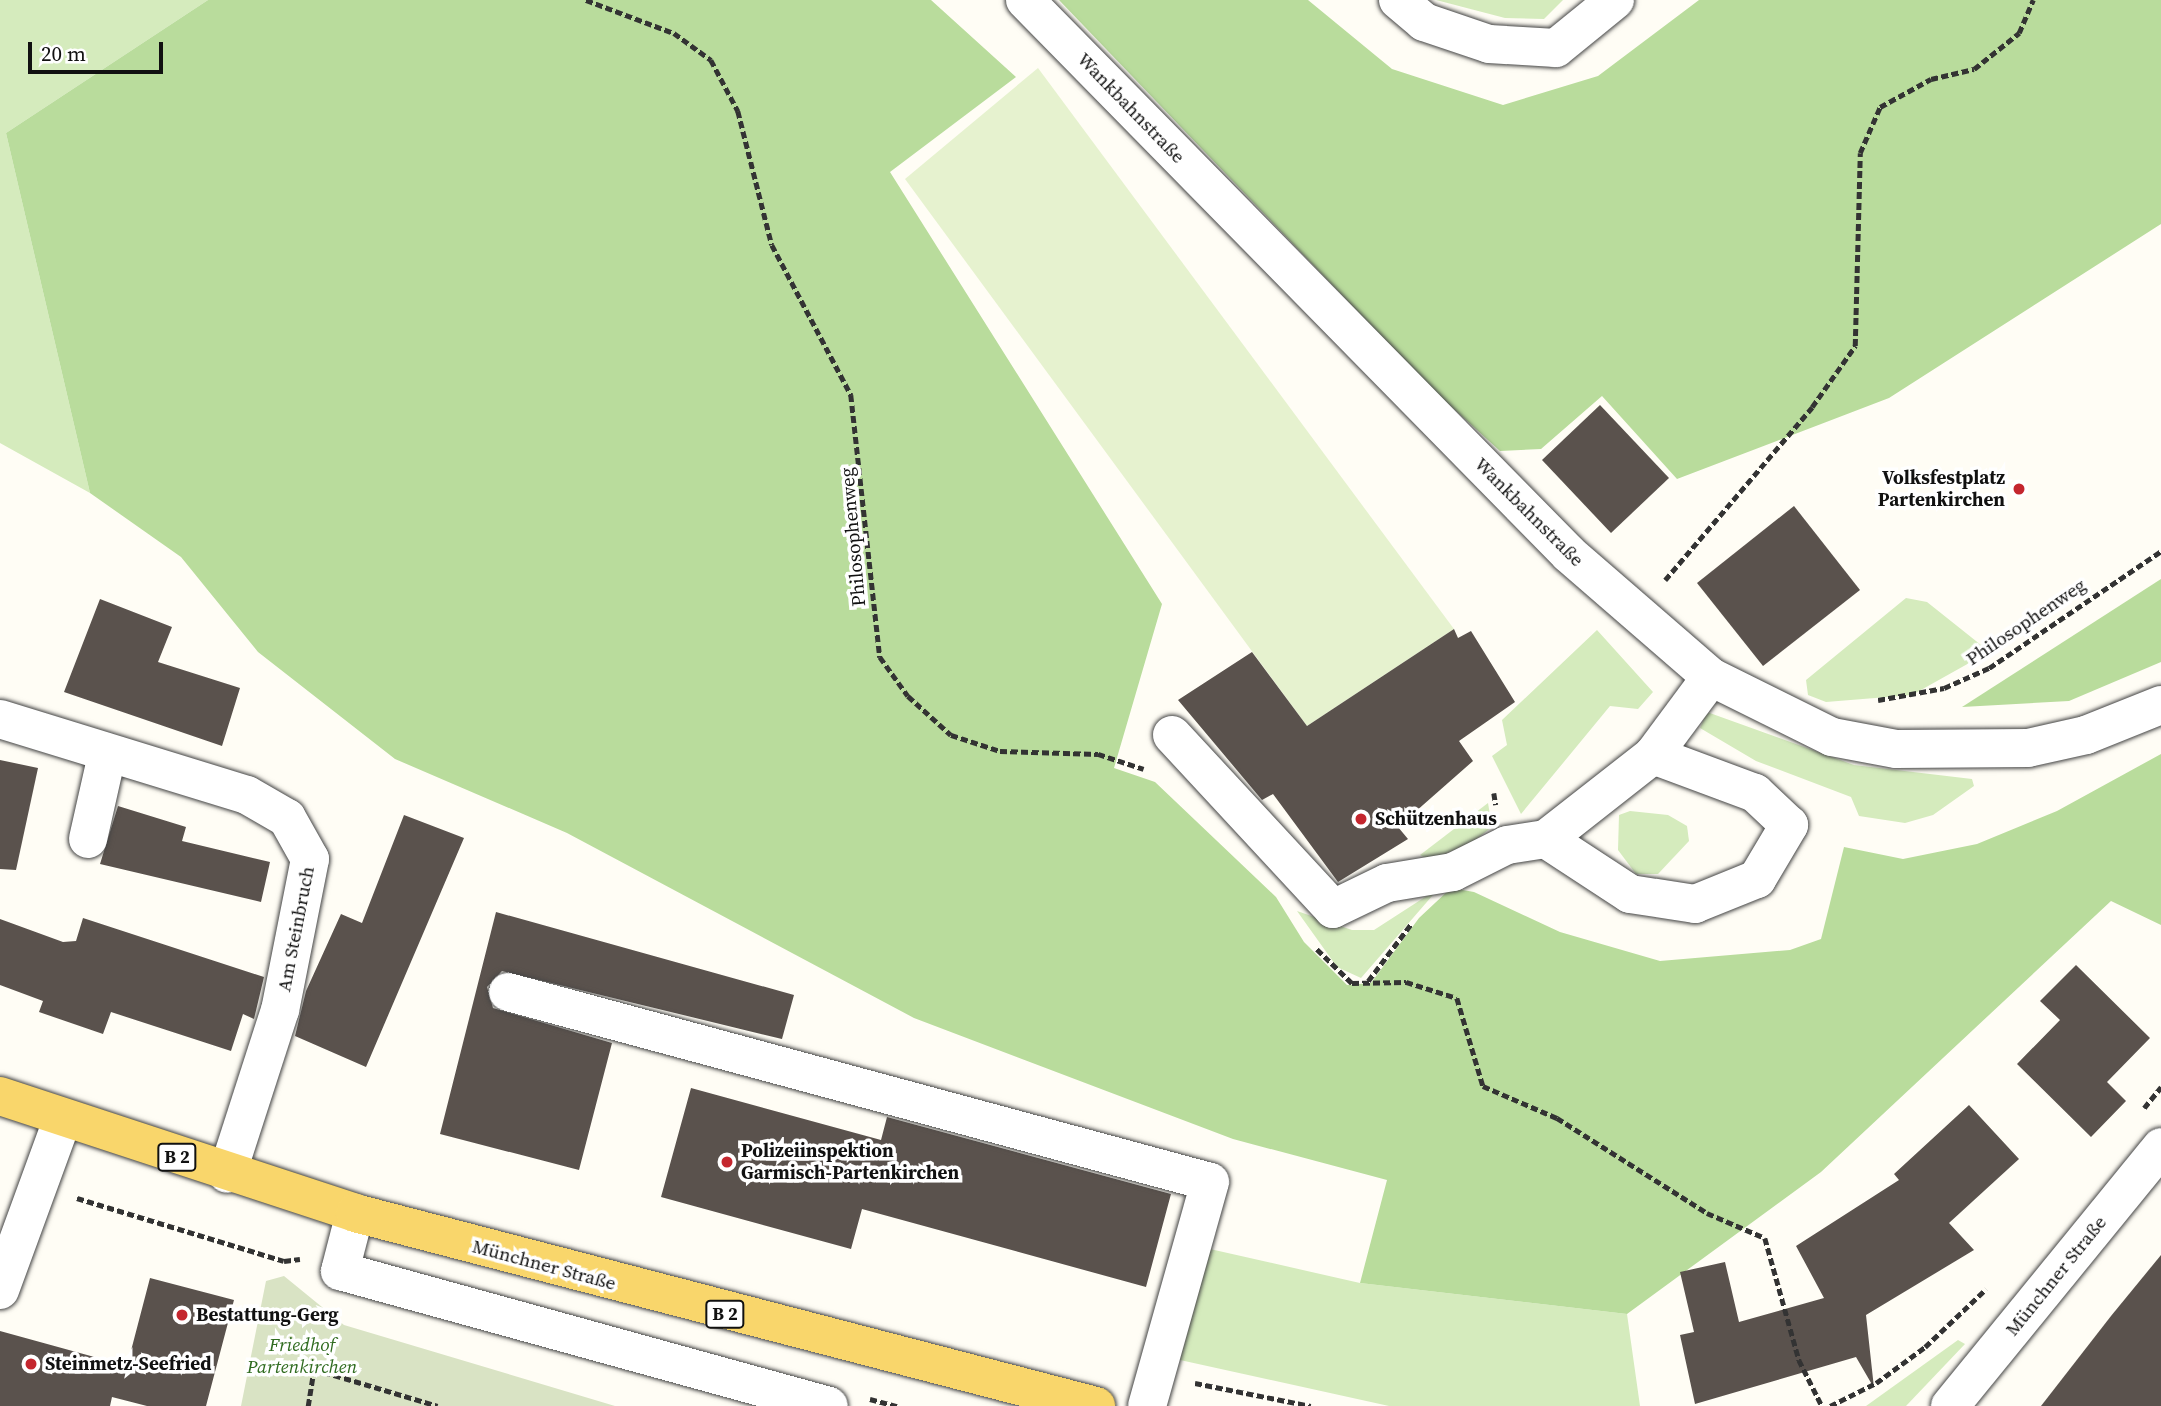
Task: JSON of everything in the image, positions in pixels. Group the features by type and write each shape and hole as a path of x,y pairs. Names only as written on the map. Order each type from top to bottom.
{"main road":[{"name":"Münchner Straße","path":"0,1096 227,1174 355,1213 1000,1395 1096,1406"}],"street":[{"name":"Wankbahnstraße","path":"1025,0 1569,554 1712,677 1832,737 1896,749 2028,748 2086,734 2161,705"},
{"path":"1398,0 1424,22 1489,44 1556,48 1615,0"},
{"path":"1172,735 1333,909 1387,883 1453,872 1507,845 1546,839 1653,755 1712,677"},
{"name":"Am Steinbruch","path":"0,719 107,755 191,774 247,795 287,818 310,859 280,1010 227,1174"},
{"path":"88,839 107,755"},
{"path":"1546,839 1630,894 1695,904 1757,879 1789,825 1755,793 1653,755"},
{"path":"508,992 1210,1182 1151,1390"},
{"path":"0,1290 63,1118"},
{"name":"Münchner Straße","path":"1950,1406 2161,1147"},
{"path":"355,1213 340,1271 829,1406"}],"path":[{"name":"Philosophenweg","path":"586,0 674,33 711,60 738,111 772,245 851,395 880,657 901,686 951,735 1000,751 1098,754 1152,776"},
{"path":"1638,613 1739,486 1812,407 1855,346 1860,153 1880,107 1931,79 1974,69 2019,33 2033,0"},
{"name":"Philosophenweg","path":"1832,737 1859,704 1944,688 1989,668 2161,551"},
{"path":"1367,981 1415,919"},
{"path":"1315,946 1352,983 1406,982 1457,998 1483,1086 1557,1118 1707,1213 1765,1238 1799,1360 1822,1406"},
{"path":"2135,1118 2161,1087"},
{"path":"37,1185 284,1261"},
{"path":"1830,1406 1876,1383 1925,1347 1998,1279"},
{"path":"308,1406 314,1369 438,1406"},
{"path":"1151,1390 1311,1406"}],"green space":[{"path":"0,0 208,0 6,133 90,493 0,443"},
{"path":"208,0 931,0 1016,77 890,172 1162,604 1114,768 1155,782 1276,897 1304,942 1347,985 1371,983 1419,918 1451,888 1474,892 1560,932 1660,961 1790,950 1821,939 1844,847 1903,859 1977,844 2057,811 2161,754 2161,925 2111,901 1821,1172 1627,1314 1360,1283 1387,1180 1233,1139 914,1018 567,833 395,759 258,652 181,557 90,493 6,133"},
{"path":"1059,0 1308,0 1392,69 1503,105 1598,76 1699,0 2161,0 2161,224 1889,398 1677,479 1602,396 1541,449 1500,451 1433,390"},
{"path":"1436,0 1563,0 1544,19 1505,18"},
{"path":"1038,68 1454,629 1307,726 905,179"},
{"path":"2161,579 2161,662 2069,701 1962,707"},
{"path":"1906,598 1927,602 1981,645 2033,616 2037,625 1912,695 1826,702 1808,695 1806,680"},
{"path":"1597,630 1653,692 1638,709 1610,706 1521,814 1492,756 1507,745 1502,720"},
{"path":"1707,712 1854,765 1972,779 1974,786 1933,815 1905,823 1859,816 1851,797 1756,761 1700,728"},
{"path":"1488,803 1492,827 1470,844 1429,860 1420,855"},
{"path":"1630,811 1668,815 1687,826 1689,841 1658,874 1636,874 1618,850 1619,815"},
{"path":"1439,888 1361,978 1337,967 1297,911 1352,930 1374,930"},
{"path":"1210,1249 1360,1283 1627,1314 1640,1406 1389,1406 1180,1360"},
{"name":"Friedhof Partenkirchen","path":"284,1276 344,1325 615,1406 241,1406 266,1281"},
{"path":"1958,1340 1965,1344 1906,1406 1866,1406"}],"building":[{"path":"1600,405 1669,478 1611,533 1542,460"},
{"path":"1794,506 1860,590 1763,666 1697,583"},
{"path":"100,599 172,627 158,662 240,688 222,746 64,692"},
{"path":"1454,629 1458,638 1471,631 1515,702 1459,741 1473,761 1398,827 1408,839 1338,882 1273,794 1262,800 1178,700 1252,652 1307,726"},
{"path":"0,760 38,768 16,870 0,869"},
{"path":"118,806 186,827 182,841 270,862 261,902 100,864"},
{"path":"404,815 464,838 366,1067 295,1036 306,991 341,914 362,923"},
{"path":"496,912 794,995 782,1039 502,971 487,987 493,1008 612,1043 579,1170 440,1134"},
{"path":"83,918 264,977 254,1019 243,1014 231,1051 111,1012 103,1034 39,1012 43,1001 0,985 0,919 63,942 76,941"},
{"path":"2076,965 2150,1038 2107,1082 2126,1101 2091,1137 2017,1064 2060,1020 2040,1001"},
{"path":"691,1088 881,1140 887,1117 1171,1194 1146,1287 862,1209 851,1249 661,1197"},
{"path":"1969,1105 2019,1159 1949,1223 1974,1250 1866,1315 1874,1388 1856,1357 1695,1404 1680,1335 1694,1332 1680,1272 1725,1262 1739,1322 1824,1298 1796,1246 1899,1180 1894,1174"},
{"path":"2161,1255 2161,1406 2041,1406 2111,1316"},
{"path":"150,1278 234,1300 206,1406 147,1406 112,1397 110,1406 0,1406 0,1331 127,1366"}],"place":[{"name":"Volksfestplatz Partenkirchen","path":"2019,489"},
{"name":"Schützenhaus","path":"1361,819"},
{"name":"Polizeiinspektion Garmisch-Partenkirchen","path":"727,1162"},
{"name":"Bestattung-Gerg","path":"182,1315"},
{"name":"Steinmetz-Seefried","path":"31,1364"}]}
